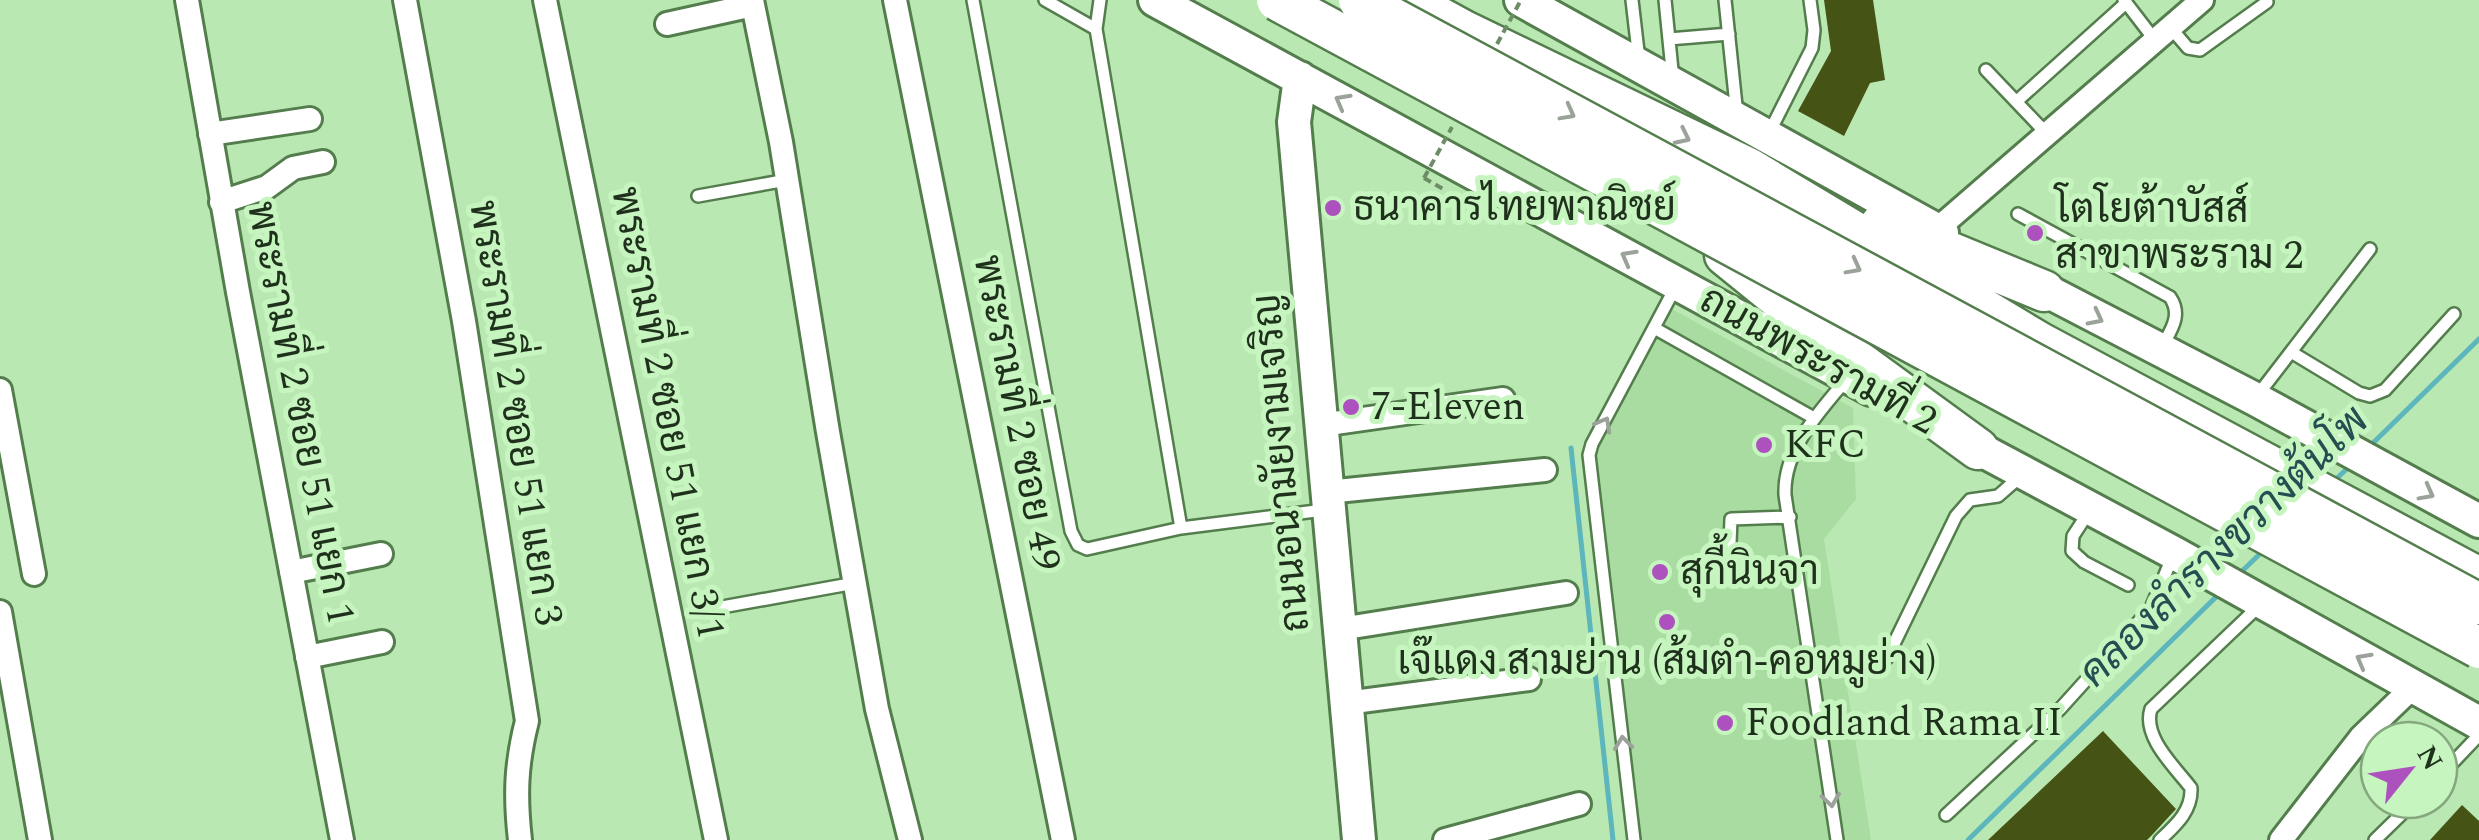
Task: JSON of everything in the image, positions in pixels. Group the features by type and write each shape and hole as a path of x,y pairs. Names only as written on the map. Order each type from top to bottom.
{"highway":[{"name":"ถนนพระรามที่ 2","path":"1263,0 1580,168 1725,255 1817,294 2479,647"},
{"path":"1277,0 2479,647"},
{"path":"1358,0 2479,604"},
{"path":"1407,0 1464,31 1758,152 2044,290"},
{"path":"1758,152 2040,343 2479,578"},
{"path":"1725,255 1841,348 1978,449"}],"main road":[{"name":"ถนนพระรามที่ 2","path":"1155,0 1849,376 2022,475 2174,553 2479,723"},
{"path":"1521,0 1738,120 1758,152 1936,230 2479,521"},
{"name":"ถนนอนามัยงามเจริญ","path":"1300,78 1294,122 1360,840"}],"street":[{"name":"พระรามที่ 2 ซอย 51 แยก 1","path":"187,0 342,840"},
{"name":"พระรามที่ 2 ซอย 51 แยก 3","path":"405,0 464,321 527,721 514,793 520,840"},
{"name":"พระรามที่ 2 ซอย 51 แยก 3/1","path":"545,0 716,840"},
{"name":"พระรามที่ 2 ซอย 49","path":"896,0 1064,840"},
{"path":"1936,230 2202,0"},
{"path":"667,24 752,2 788,180 877,709 910,840"},
{"path":"210,134 310,120"},
{"path":"222,202 267,188 293,168 323,162"},
{"path":"0,390 34,574"},
{"path":"1321,425 1503,399"},
{"path":"1328,501 1545,470"},
{"path":"291,572 381,554"},
{"path":"1340,629 1566,593"},
{"path":"0,612 40,840"},
{"path":"307,657 382,642"},
{"path":"1346,703 1529,678"},
{"path":"2281,840 2361,737 2412,687"},
{"path":"1445,840 1580,804"}],"lane":[{"path":"973,0 1071,531 1078,545 1087,549 1328,501"},
{"path":"1046,0 1096,30"},
{"path":"1100,0 1096,30 1181,528"},
{"path":"1632,0 1640,65"},
{"path":"1665,0 1674,82"},
{"path":"1725,0 1738,120"},
{"path":"1758,152 1812,48 1810,0"},
{"path":"2016,101 2125,2 2162,33 2188,48 2200,50 2267,2"},
{"path":"1669,39 1729,34"},
{"path":"1986,70 2046,134"},
{"path":"698,196 788,180"},
{"path":"2018,214 2170,298 2177,307 2176,319 2160,350"},
{"path":"2255,398 2370,249"},
{"path":"1634,840 1589,456 1678,284"},
{"path":"2291,352 2370,396 2384,390 2454,314"},
{"path":"1656,329 1814,418"},
{"path":"1837,840 1784,473 1814,418 1849,376"},
{"path":"1888,658 1956,516 1970,500 1998,496 2022,475"},
{"path":"2091,509 2073,536 2072,551 2084,562 2128,584"},
{"path":"1730,543 1730,518 1790,516"},
{"path":"1946,816 2060,709 2151,608 2174,553"},
{"path":"711,609 855,583"},
{"path":"2160,840 2183,818 2192,798 2191,788 2152,734 2148,719 2151,710 2248,597"},
{"path":"2459,756 2479,735"},
{"path":"2375,840 2396,820"}],"path":[{"path":"1424,178 1445,190"}],"shaded area":[{"path":"1670,308 1853,408 1856,499 1824,539 1871,840 1637,840 1593,452"}],"building":[{"path":"1824,0 1873,0 1885,80 1870,83 1844,136 1798,111 1831,51"},
{"path":"2103,731 2176,809 2147,840 1988,840"},
{"path":"2462,805 2479,821 2479,840 2430,840 2448,820 2459,820"}],"waterway":[{"name":"คลองลำรางขวางต้นโพ","path":"2370,446 2479,339"},
{"path":"1571,448 1613,840"},
{"name":"คลองลำรางขวางต้นโพ","path":"2334,481 2352,464"},
{"name":"คลองลำรางขวางต้นโพ","path":"2238,575 2266,548"},
{"name":"คลองลำรางขวางต้นโพ","path":"1968,840 2219,594"}],"place":[{"name":"ธนาคารไทยพาณิชย์","path":"1333,208"},
{"name":"โตโยต้าบัสส์ สาขาพระราม 2","path":"2035,233"},
{"name":"7-Eleven","path":"1351,407"},
{"name":"KFC","path":"1764,445"},
{"name":"สุกี้นินจา","path":"1660,572"},
{"name":"เจ๊แดง สามย่าน (ส้มตำ-คอหมูย่าง)","path":"1667,622"},
{"name":"Foodland Rama II","path":"1725,723"}]}
